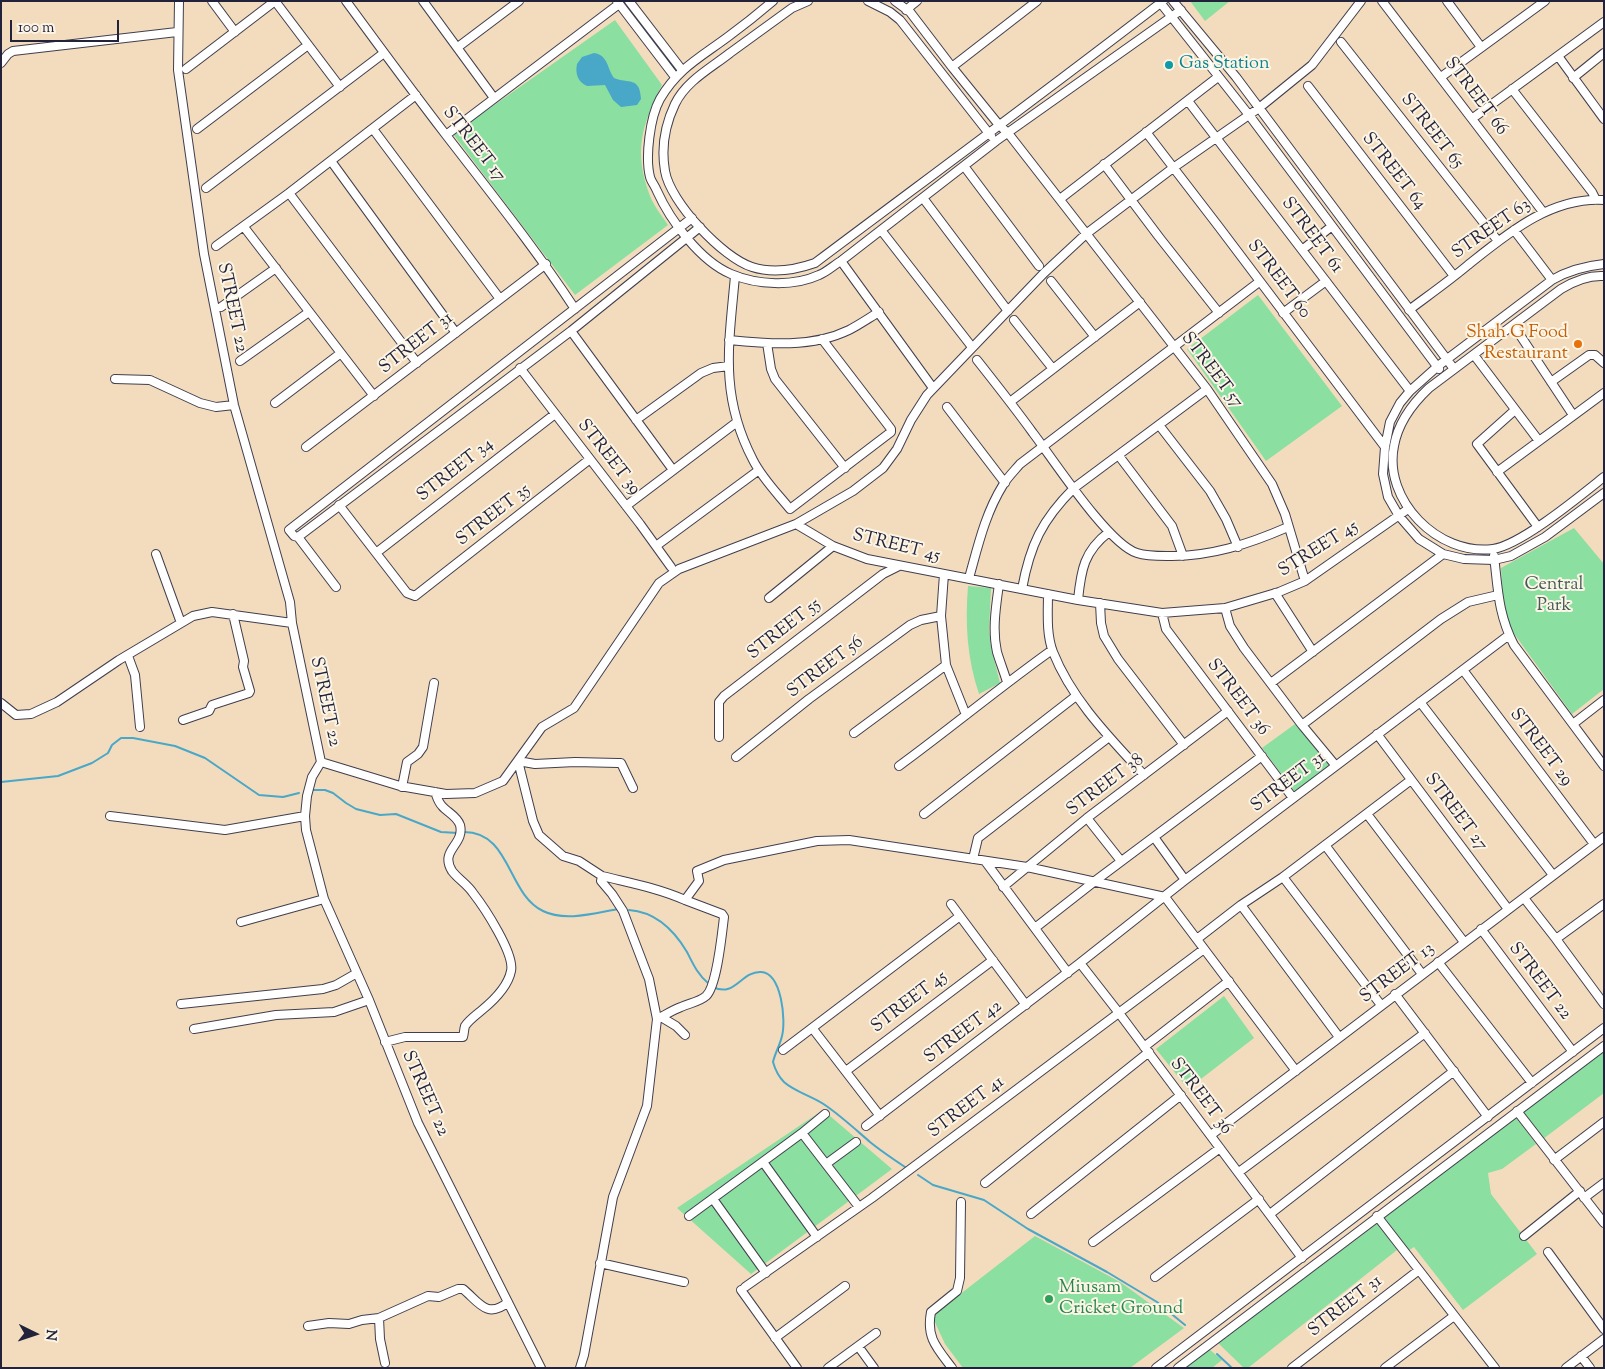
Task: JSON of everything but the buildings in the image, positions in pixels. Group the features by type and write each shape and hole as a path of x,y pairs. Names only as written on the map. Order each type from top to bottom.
{"street":[{"name":"STREET 22","path":"180,1 178,70 204,254 234,405 290,602 292,623 321,762 312,777 307,796 305,816 306,830 324,898 369,1000 418,1123 542,1368"},
{"path":"212,1 235,32"},
{"path":"186,69 275,1 340,87"},
{"name":"STREET 17","path":"346,1 546,264 575,309"},
{"path":"423,1 494,98"},
{"path":"458,48 519,1"},
{"path":"629,1 682,70"},
{"path":"774,1 675,77 659,101 651,121 648,151 650,177 664,206 686,238 729,274 754,281 777,284 819,275 841,261 996,141 1180,10"},
{"path":"808,1 792,8 689,84 676,102 667,124 663,148 665,173 676,195 692,218 724,252 744,264 769,270 786,270 816,263 988,132 1045,92 1160,2 1249,115 1445,376"},
{"path":"868,1 890,12 900,20 996,141"},
{"name":"STREET 57","path":"895,1 906,10 999,126 1008,133 1174,348 1208,389 1272,484 1285,514 1305,581"},
{"path":"906,10 917,1"},
{"path":"952,67 1037,1"},
{"path":"1173,1 1259,108 1454,369"},
{"path":"321,762 402,787 446,794 475,793 503,781 542,727 574,708 659,584 679,569 796,524 853,491 883,468 896,449 911,420 933,388 1064,254 1130,199 1259,108 1312,65 1361,1"},
{"name":"STREET 66","path":"1382,1 1543,212"},
{"path":"1441,77 1545,1"},
{"path":"1448,2 1481,48"},
{"path":"446,134 618,3 675,77"},
{"path":"1473,118 1604,22"},
{"path":"1,63 13,51 178,32"},
{"path":"729,36 737,48"},
{"name":"STREET 65","path":"1341,42 1498,241"},
{"path":"197,129 308,45"},
{"path":"929,57 938,49"},
{"path":"206,188 384,53"},
{"path":"1573,78 1604,53"},
{"path":"1558,56 1604,119"},
{"path":"1060,199 1218,77"},
{"name":"STREET 64","path":"1308,86 1454,276"},
{"path":"1512,89 1600,200"},
{"path":"1045,92 1052,102"},
{"path":"216,246 290,193 416,95"},
{"name":"STREET 61","path":"1188,101 1410,391"},
{"path":"373,129 500,299"},
{"name":"STREET 60","path":"1146,132 1385,447"},
{"path":"650,135 665,136"},
{"path":"331,161 456,333"},
{"path":"1104,164 1219,313"},
{"path":"964,166 1039,266"},
{"path":"290,193 417,363"},
{"path":"923,198 1008,310"},
{"name":"STREET 63","path":"1409,310 1498,241 1543,212 1557,207 1600,200"},
{"path":"892,205 900,215"},
{"path":"294,534 478,385 692,218"},
{"path":"1302,250 1332,226"},
{"path":"244,227 374,396"},
{"path":"294,534 339,505 571,331 700,227"},
{"path":"881,230 972,347"},
{"path":"1514,230 1552,280"},
{"path":"841,261 933,388"},
{"name":"STREET 31","path":"306,447 546,264"},
{"path":"1594,485 1603,493 1545,537 1511,556 1494,560 1464,559 1443,554 1419,539 1399,516 1388,497 1383,474 1385,447 1390,422 1400,403 1410,391 1438,366 1552,280 1565,272 1578,268 1604,264"},
{"path":"221,307 276,268"},
{"path":"786,270 788,282"},
{"path":"735,276 729,340 729,387 737,422 759,470 790,509 892,432 822,339"},
{"path":"1604,276 1573,282 1445,376 1419,398 1407,413 1397,432 1393,447 1394,480 1408,508 1423,524 1447,541 1473,549 1493,549 1508,546 1538,527 1604,477"},
{"path":"1051,281 1094,337"},
{"path":"1284,313 1326,281"},
{"path":"969,578 983,527 1005,482 1020,464 1259,282"},
{"path":"1010,402 1140,302"},
{"path":"240,362 309,312"},
{"path":"729,340 790,343 822,339 848,330 879,312"},
{"path":"1014,320 1053,369"},
{"path":"1514,326 1573,415"},
{"path":"571,331 673,470"},
{"path":"768,343 771,369 775,379 844,468"},
{"path":"275,403 341,353"},
{"path":"1474,355 1539,441"},
{"path":"1551,382 1589,355 1595,355 1604,363"},
{"path":"977,360 1109,532 1120,543 1136,553 1151,556 1183,556 1220,552 1238,547 1288,527"},
{"path":"636,420 701,373 713,368 729,366"},
{"name":"STREET 39","path":"520,368 671,567"},
{"path":"116,379 150,380 200,403 216,407 234,405"},
{"path":"478,385 486,394"},
{"path":"1022,589 1031,551 1047,519 1074,488 1208,389"},
{"path":"1497,472 1604,393"},
{"path":"947,407 1005,482"},
{"path":"1516,410 1477,444 1538,527"},
{"name":"STREET 34","path":"376,553 555,414"},
{"path":"626,506 737,422"},
{"path":"1159,425 1210,491 1226,519 1238,547"},
{"path":"1118,456 1172,526 1183,556"},
{"name":"STREET 35","path":"376,553 407,593 415,596 590,459"},
{"path":"656,546 759,470"},
{"path":"339,505 376,553"},
{"name":"STREET 45","path":"796,524 833,546 867,559 1078,600 1162,613 1225,608 1275,593 1305,581 1408,508"},
{"path":"1078,600 1080,575 1091,548 1109,532"},
{"path":"294,534 336,587"},
{"path":"769,598 833,546"},
{"path":"1493,549 1498,595 1505,628 1514,645 1604,766"},
{"path":"156,554 182,623"},
{"path":"1271,683 1443,554"},
{"name":"STREET 55","path":"719,736 719,702 724,696 883,574 899,566"},
{"path":"944,574 941,616 946,665 966,715"},
{"path":"999,584 995,628 997,651 1007,682"},
{"path":"1275,593 1313,652"},
{"path":"1048,594 1048,626 1052,650 1076,696 1144,775"},
{"path":"1302,725 1441,619 1468,602 1498,595"},
{"path":"1100,603 1104,636 1118,659 1184,746"},
{"path":"1225,608 1230,626 1302,725 1336,766"},
{"path":"1,703 16,715 31,714 57,702 194,616 212,612 292,623"},
{"name":"STREET 36","path":"1162,613 1166,629 1293,798"},
{"path":"182,720 209,711 212,705 249,693 250,691 243,667 244,661 233,614"},
{"name":"STREET 56","path":"736,757 809,699 910,625 921,620 941,616"},
{"name":"STREET 31","path":"1080,963 1185,880 1509,635"},
{"path":"899,766 1007,682 1052,650"},
{"path":"128,656 135,675 140,727"},
{"path":"854,733 946,665"},
{"name":"STREET 29","path":"1463,670 1594,844"},
{"path":"402,787 406,762 418,754 423,747 434,683"},
{"path":"924,814 1076,696"},
{"path":"1573,724 1604,700"},
{"path":"1420,702 1553,874"},
{"name":"STREET 38","path":"1003,886 1087,818 1228,711"},
{"name":"STREET 27","path":"1377,734 1508,909"},
{"path":"973,859 978,838 1110,737"},
{"path":"1034,928 1262,756"},
{"path":"518,761 535,764 618,763 621,764 633,788"},
{"path":"518,761 533,821 539,836 563,856 580,861 602,876 667,892 722,914 724,917 721,943 708,995 659,1018"},
{"path":"1197,939 1283,877 1411,780"},
{"path":"385,1042 405,1037 463,1038 466,1026 503,990 511,971 512,963 506,947 474,893 454,874 449,865 449,853 459,836 460,826 453,815 440,804 435,792"},
{"path":"1367,814 1464,942"},
{"path":"110,816 225,830 305,816"},
{"path":"1087,818 1121,861"},
{"path":"1154,837 1185,880"},
{"name":"STREET 13","path":"1210,1134 1604,837"},
{"path":"685,900 699,882 697,871 701,868 724,860 818,841 848,840 1027,867 1165,897 1296,1071"},
{"path":"1325,845 1422,974"},
{"path":"985,861 1068,973"},
{"path":"580,1368 613,1197 647,1106 659,1018 649,979 626,920 612,894 601,881 602,876"},
{"path":"1283,877 1381,1005"},
{"path":"241,922 324,898"},
{"path":"1524,898 1604,1004"},
{"path":"951,904 1026,1005"},
{"path":"1242,905 1339,1037"},
{"path":"1556,939 1602,909"},
{"path":"783,1050 960,916"},
{"name":"STREET 22","path":"1481,929 1573,1052"},
{"name":"STREET 41","path":"775,1338 743,1289 859,1207 1204,948"},
{"name":"STREET 45","path":"846,1071 993,960"},
{"path":"1438,962 1532,1083"},
{"name":"STREET 36","path":"1080,963 1302,1258"},
{"name":"STREET 42","path":"866,1126 1080,963"},
{"path":"181,1004 323,989 336,985 357,973"},
{"path":"985,1183 1229,981"},
{"path":"1395,994 1488,1117"},
{"path":"194,1030 276,1015 334,1012 369,1000"},
{"path":"659,1018 676,1026 685,1035"},
{"path":"1156,1368 1604,1028"},
{"path":"813,1029 880,1116"},
{"path":"1239,1172 1425,1033"},
{"path":"1178,1368 1602,1047 1592,1037"},
{"path":"1270,1214 1454,1072"},
{"path":"1031,1214 1181,1095"},
{"path":"1517,1112 1604,1223"},
{"path":"689,1216 825,1114"},
{"path":"1554,1160 1604,1122"},
{"path":"802,1133 859,1207"},
{"path":"826,1164 856,1142"},
{"path":"1452,1144 1458,1155"},
{"path":"1093,1242 1220,1148"},
{"path":"763,1162 817,1237"},
{"path":"1524,1236 1582,1194 1604,1183"},
{"path":"713,1199 766,1273"},
{"path":"1155,1277 1259,1199"},
{"path":"952,1368 935,1346 930,1335 929,1322 932,1312 957,1292 960,1278 961,1202"},
{"path":"1377,1216 1490,1366"},
{"path":"1330,1236 1337,1247"},
{"path":"1548,1252 1604,1329"},
{"path":"600,1264 684,1282"},
{"name":"STREET 31","path":"1292,1368 1419,1270"},
{"path":"797,1368 775,1338 845,1286"},
{"path":"308,1326 329,1323 348,1324 379,1318 428,1296 439,1297 458,1289 463,1289 480,1306 486,1309 502,1308 508,1302"},
{"path":"1385,1368 1454,1316"},
{"path":"379,1318 380,1339 385,1363"},
{"path":"828,1368 876,1333"},
{"path":"1566,1368 1604,1339"},
{"path":"858,1346 874,1368"},
{"path":"1581,1356 1590,1368"}],"green space":[{"path":"1190,1 1230,1 1205,21"},
{"path":"615,20 662,85 649,113 642,139 641,152 645,180 650,196 668,225 575,295 453,134"},
{"path":"1258,295 1342,406 1266,461 1187,349"},
{"name":"Central Park","path":"1574,528 1604,564 1604,689 1572,714 1510,628 1503,598 1501,568"},
{"path":"968,586 991,588 989,630 1000,683 979,694 969,654"},
{"path":"1295,724 1329,765 1295,792 1262,748"},
{"path":"1224,996 1254,1038 1188,1089 1156,1049"},
{"path":"1604,1050 1604,1093 1543,1139 1523,1112"},
{"path":"823,1110 892,1169 751,1274 677,1208"},
{"path":"1515,1116 1536,1144 1502,1169 1488,1173 1491,1194 1537,1254 1463,1310 1414,1247 1408,1251 1384,1217"},
{"path":"1378,1223 1397,1250 1248,1368 1244,1368 1218,1343"},
{"name":"Miusam Cricket Ground","path":"1035,1236 1120,1282 1184,1328 1130,1368 963,1368 945,1344 932,1316"},
{"path":"1209,1349 1222,1360 1212,1368 1184,1368"}],"water":[{"path":"594,53 599,54 605,59 614,78 636,84 641,99 637,105 621,107 613,100 605,85 587,86 579,80 576,71 577,64 582,57"}],"waterway":[{"path":"1,782 58,776 92,763 108,753 112,745 121,738 133,738 175,746 205,758 259,795 283,797 299,793"},
{"path":"310,790 325,790 333,793 356,809 380,815 396,814 441,832 458,833"},
{"path":"463,832 479,834 491,842 500,852 531,903 543,911 561,916 570,916 618,909"},
{"path":"629,910 648,914 670,930 682,944 699,973 709,984"},
{"path":"713,987 727,989 733,987 748,975 761,972 768,974 774,980 778,989 783,1009 782,1036 773,1062 780,1077 793,1089 831,1109 874,1145 905,1167"},
{"path":"918,1175 933,1185 984,1200 1028,1229 1157,1302 1185,1325"},
{"path":"1217,1354 1232,1368"}],"place":[{"name":"Gas Station","path":"1169,65"},
{"name":"Shah G Food Restaurant","path":"1578,344"},
{"name":"Miusam Cricket Ground","path":"1049,1299"}]}
